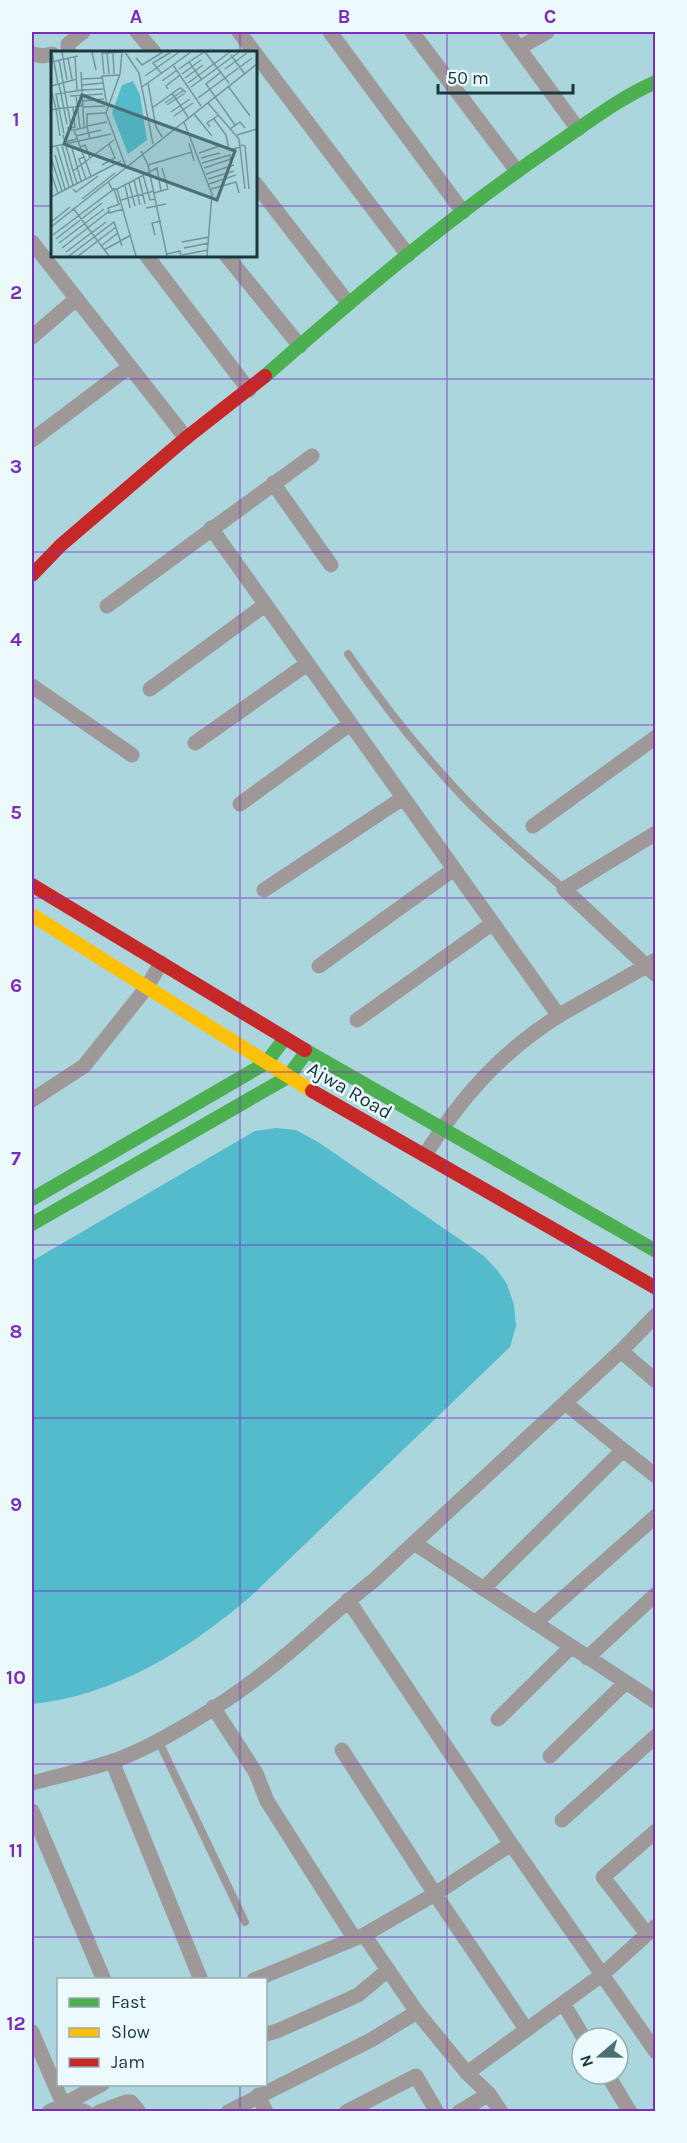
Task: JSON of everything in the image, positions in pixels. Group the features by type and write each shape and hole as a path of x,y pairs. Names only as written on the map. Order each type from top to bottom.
{"main road":[{"path":"32,575 61,545 186,438 249,390 348,303 408,255 517,171 633,92 656,82"},
{"name":"Ajwa Road","path":"32,885 307,1051 656,1251"},
{"name":"Ajwa Road","path":"32,915 288,1077 656,1288"},
{"path":"32,1199 266,1063 285,1038"},
{"path":"32,1224 288,1077 307,1051"}],"street":[{"path":"62,51 83,32"},
{"path":"137,32 153,51"},
{"path":"239,32 253,51"},
{"path":"330,32 463,212"},
{"path":"412,32 517,171"},
{"path":"507,32 578,129"},
{"path":"519,48 547,32"},
{"path":"32,54 43,56 51,54"},
{"path":"256,54 408,255"},
{"path":"256,184 348,303"},
{"path":"32,242 186,438"},
{"path":"147,256 249,390"},
{"path":"227,256 300,346"},
{"path":"32,337 76,299"},
{"path":"32,440 129,367"},
{"path":"107,606 312,456"},
{"path":"273,483 331,565"},
{"path":"211,528 559,1016"},
{"path":"150,689 265,605"},
{"path":"195,743 307,664"},
{"path":"32,686 132,755"},
{"path":"240,804 351,724"},
{"path":"533,826 656,737"},
{"path":"264,890 403,798"},
{"path":"425,1155 462,1100 505,1055 559,1016 652,967 564,889 656,832"},
{"path":"320,966 454,869"},
{"path":"357,1020 493,923"},
{"path":"34,1096 84,1066 147,987 161,963"},
{"path":"32,1783 112,1761 158,1740 261,1676 373,1581 621,1351 656,1315"},
{"path":"621,1351 656,1381"},
{"path":"565,1403 656,1476"},
{"path":"483,1589 623,1450"},
{"path":"535,1623 656,1516"},
{"path":"414,1543 625,1683 652,1695"},
{"path":"587,1658 656,1594"},
{"path":"348,1600 576,1940 603,1974 656,2052"},
{"path":"498,1719 571,1647"},
{"path":"550,1756 625,1683"},
{"path":"213,1707 256,1773 267,1801 359,1937 388,1970 417,2012 467,2073 489,2094 501,2112"},
{"path":"562,1820 656,1736"},
{"path":"342,1750 526,2029"},
{"path":"112,1761 200,1978"},
{"path":"32,1811 103,1978"},
{"path":"467,2073 603,1974 651,1930 603,1877 656,1831"},
{"path":"259,1978 359,1937 435,1894 511,1844"},
{"path":"267,2034 358,1995 388,1970"},
{"path":"563,2003 577,2026"},
{"path":"228,2112 371,2040 417,2012"},
{"path":"32,2032 63,2104 86,2112"},
{"path":"346,2112 417,2076 437,2112"},
{"path":"49,2112 100,2086"},
{"path":"614,2086 630,2112"},
{"path":"459,2112 489,2094"},
{"path":"258,2095 266,2112"},
{"path":"99,2112 131,2102 138,2112"}],"lane":[{"path":"348,654 415,743 467,801 564,889"},
{"path":"158,1740 245,1922"}],"water":[{"path":"276,1128 296,1130 318,1142 484,1256 507,1284 514,1305 516,1326 510,1347 250,1597 201,1635 121,1681 62,1699 32,1704 32,1261 255,1131"}],"traffic: fast":[{"path":"265,376 441,228 514,173 603,112 656,82"},
{"path":"32,1199 266,1063 285,1038"},
{"path":"305,1050 656,1251"},
{"path":"32,1224 288,1077 307,1051"}],"traffic: slow":[{"path":"32,915 312,1091"}],"traffic: jam":[{"path":"32,575 61,545 186,438 265,376"},
{"path":"32,885 305,1050"},
{"path":"312,1091 656,1288"}]}
